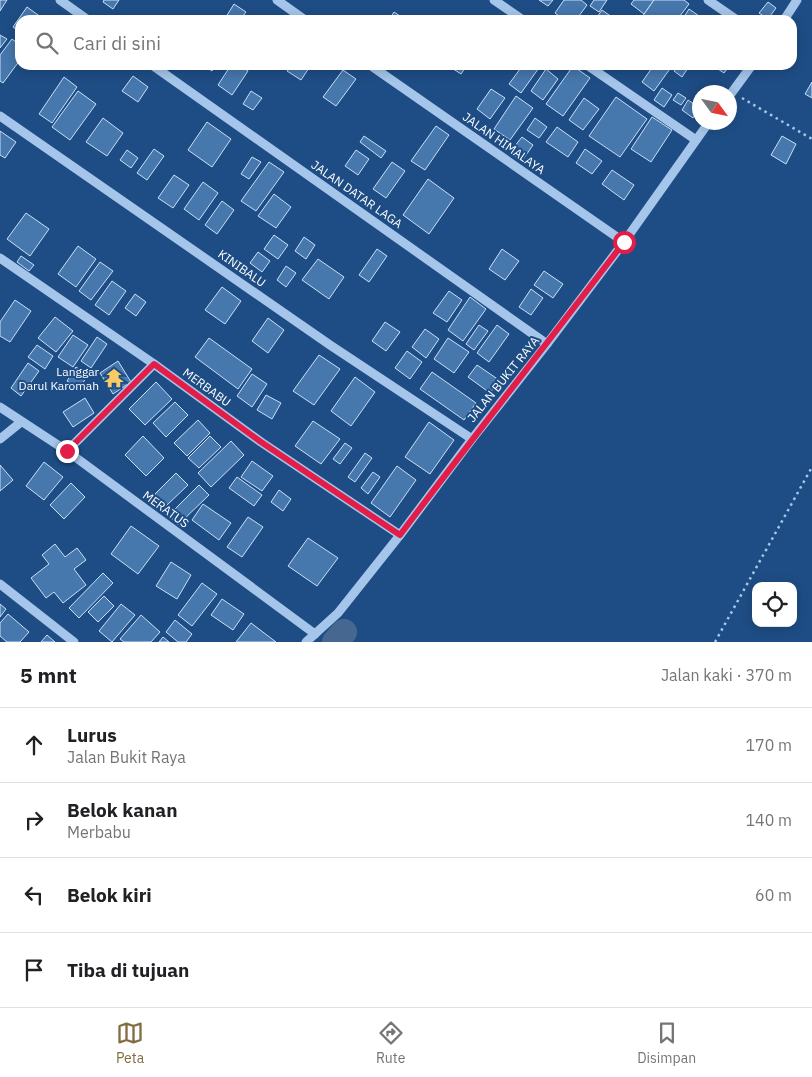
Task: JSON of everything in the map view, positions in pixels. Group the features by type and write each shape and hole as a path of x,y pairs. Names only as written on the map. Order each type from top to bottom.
{"street":[{"path":"60,0 81,15"},
{"path":"276,0 298,15"},
{"path":"494,0 516,15"},
{"path":"708,0 730,15"},
{"path":"787,15 797,0"},
{"name":"JALAN DATAR LAGA","path":"159,70 547,344"},
{"name":"JALAN HIMALAYA","path":"377,70 624,242"},
{"path":"594,70 696,140"},
{"path":"737,86 748,70"},
{"name":"KINIBALU","path":"0,116 322,339 472,438"},
{"name":"JALAN BUKIT RAYA","path":"306,642 338,613 400,535 472,438 547,344 624,242 703,130"},
{"name":"MERBABU","path":"0,258 154,364 261,442 400,535"},
{"path":"67,451 154,364"},
{"name":"MERATUS","path":"0,407 67,451 315,634"},
{"path":"0,439 21,422"},
{"path":"0,584 74,642"}],"path":[{"path":"737,97 812,139"},
{"path":"715,642 812,467"}],"building":[{"path":"0,0 7,0 0,11"},
{"path":"104,0 119,0 113,9 103,2"},
{"path":"539,0 553,0 548,6"},
{"path":"564,0 581,0 587,5 580,15 558,15 555,13"},
{"path":"594,0 607,0 599,12 590,6"},
{"path":"634,0 654,0 644,14 631,4"},
{"path":"654,0 684,0 689,4 681,15 644,15"},
{"path":"768,2 776,8 771,15 759,13"},
{"path":"234,4 246,12 244,15 227,15"},
{"path":"27,7 38,15 21,15"},
{"path":"689,9 698,15 685,15"},
{"path":"602,10 609,15 598,15"},
{"path":"0,35 7,39 0,48"},
{"path":"12,39 15,41 15,67 3,83 0,81 0,55"},
{"path":"228,70 248,71 232,95 218,85"},
{"path":"288,70 308,70 301,80"},
{"path":"343,70 356,79 336,106 323,97"},
{"path":"455,70 464,70 461,74"},
{"path":"519,70 537,70 521,93 509,84"},
{"path":"545,70 558,79 543,100 531,91"},
{"path":"570,70 579,70 590,78 563,116 546,104"},
{"path":"650,70 669,70 654,91 642,82"},
{"path":"675,70 687,70 682,77"},
{"path":"133,76 148,87 138,102 122,91"},
{"path":"64,77 77,87 52,123 39,114"},
{"path":"812,82 812,98 805,94"},
{"path":"662,88 672,95 664,107 654,100"},
{"path":"491,89 505,98 490,119 477,109"},
{"path":"78,91 96,104 70,140 52,127"},
{"path":"251,91 262,98 253,110 243,104"},
{"path":"678,93 686,98 681,105 673,100"},
{"path":"516,96 533,108 510,140 494,129"},
{"path":"616,97 647,119 620,157 589,136"},
{"path":"584,98 599,109 583,130 569,120"},
{"path":"688,100 692,103 692,117 682,110"},
{"path":"652,117 672,130 651,162 631,149"},
{"path":"103,118 123,133 107,156 86,142"},
{"path":"535,118 547,127 539,138 527,130"},
{"path":"207,122 231,139 212,167 188,150"},
{"path":"436,126 449,135 425,170 411,161"},
{"path":"557,127 578,142 568,157 546,142"},
{"path":"0,131 16,142 5,158 0,155"},
{"path":"364,136 386,151 381,158 360,142"},
{"path":"782,136 796,144 786,164 771,155"},
{"path":"522,137 533,145 522,161 510,152"},
{"path":"154,149 164,156 147,180 137,173"},
{"path":"585,149 602,161 592,174 576,163"},
{"path":"127,150 138,158 131,168 120,160"},
{"path":"356,150 369,159 358,175 345,166"},
{"path":"252,157 261,162 249,179 241,174"},
{"path":"269,162 284,172 256,211 241,201"},
{"path":"392,162 405,171 386,198 373,189"},
{"path":"612,170 634,185 624,200 602,184"},
{"path":"174,175 189,185 173,208 158,198"},
{"path":"428,179 454,198 429,234 403,215"},
{"path":"203,182 218,193 199,220 184,209"},
{"path":"274,194 291,207 276,228 258,216"},
{"path":"222,201 234,210 217,234 205,225"},
{"path":"26,213 49,229 30,256 7,239"},
{"path":"274,235 288,245 278,259 264,249"},
{"path":"304,237 315,245 306,259 295,251"},
{"path":"78,246 96,259 76,287 58,274"},
{"path":"377,249 387,256 369,282 359,275"},
{"path":"502,249 519,261 505,280 489,269"},
{"path":"258,252 270,261 262,272 250,263"},
{"path":"21,256 34,265 29,271 17,262"},
{"path":"318,259 344,277 329,299 302,280"},
{"path":"100,262 113,271 91,300 79,291"},
{"path":"286,266 296,273 286,287 277,280"},
{"path":"544,271 563,284 553,298 534,285"},
{"path":"112,281 126,291 109,315 95,305"},
{"path":"222,287 241,301 225,324 205,310"},
{"path":"531,289 543,298 531,315 519,307"},
{"path":"449,291 462,300 447,322 433,313"},
{"path":"135,294 146,302 136,316 125,308"},
{"path":"470,297 486,309 463,341 448,330"},
{"path":"15,300 31,311 10,342 0,336 0,322"},
{"path":"55,317 73,331 56,352 38,338"},
{"path":"268,318 284,330 268,353 252,341"},
{"path":"385,322 400,332 386,351 372,341"},
{"path":"479,325 488,331 474,350 466,344"},
{"path":"497,325 509,334 489,362 477,353"},
{"path":"425,329 439,339 426,358 412,347"},
{"path":"73,335 88,345 73,367 58,357"},
{"path":"97,337 107,344 91,368 81,361"},
{"path":"209,338 252,369 238,389 195,357"},
{"path":"448,338 469,352 454,373 434,359"},
{"path":"37,345 53,356 45,369 28,357"},
{"path":"407,351 422,362 410,379 395,368"},
{"path":"319,355 340,369 314,405 293,391"},
{"path":"118,361 131,382 113,394 100,373"},
{"path":"28,363 39,371 21,396 11,388"},
{"path":"477,365 499,380 490,393 468,377"},
{"path":"76,367 88,375 79,389 67,381"},
{"path":"432,372 476,403 464,420 420,389"},
{"path":"252,374 267,384 252,407 237,396"},
{"path":"355,377 375,392 351,426 331,411"},
{"path":"156,382 172,399 145,425 129,409"},
{"path":"266,395 281,403 272,419 257,410"},
{"path":"85,398 94,413 73,427 63,412"},
{"path":"175,402 188,415 166,437 153,423"},
{"path":"198,420 210,433 187,456 174,443"},
{"path":"313,421 340,439 321,464 295,446"},
{"path":"429,422 454,440 430,474 405,457"},
{"path":"143,436 164,458 146,476 125,455"},
{"path":"210,436 221,447 199,468 188,458"},
{"path":"231,441 244,455 211,487 198,473"},
{"path":"345,443 352,448 340,464 333,459"},
{"path":"365,453 372,458 355,482 348,477"},
{"path":"252,461 273,476 262,491 241,477"},
{"path":"44,462 63,477 44,500 26,486"},
{"path":"0,465 13,480 0,491"},
{"path":"397,466 416,480 390,517 371,503"},
{"path":"373,472 380,477 368,494 361,488"},
{"path":"176,473 188,485 166,506 155,494"},
{"path":"237,477 262,495 254,506 229,488"},
{"path":"71,483 85,497 64,519 50,505"},
{"path":"199,485 209,495 178,525 169,515"},
{"path":"279,490 291,499 283,511 271,502"},
{"path":"203,504 231,523 219,540 192,520"},
{"path":"248,517 263,527 242,557 227,547"},
{"path":"131,526 159,546 138,574 111,554"},
{"path":"308,538 338,558 317,586 288,566"},
{"path":"55,544 65,557 77,548 86,560 74,569 86,585 63,603 54,592 46,598 31,578 49,564 42,555"},
{"path":"171,562 191,575 177,599 156,586"},
{"path":"103,573 113,583 79,618 69,608"},
{"path":"202,583 217,594 192,626 178,615"},
{"path":"104,596 114,606 98,622 88,612"},
{"path":"222,599 244,614 233,630 211,615"},
{"path":"0,604 6,609 0,617"},
{"path":"121,604 135,615 112,642 99,631"},
{"path":"8,614 29,632 20,642 7,642 0,636 0,623"},
{"path":"141,615 160,632 151,642 124,642 120,639"},
{"path":"175,620 192,634 186,642 178,642 166,632"},
{"path":"251,623 276,642 236,642"},
{"path":"47,635 55,642 41,642"},
{"path":"163,637 169,642 159,642"}],"waterway":[{"path":"335,642 344,632"}],"place":[{"name":"Langgar Darul Karomah","path":"114,378"}],"route":[{"path":"67,451 154,364 261,442 400,535 472,438 547,344 624,242"}]}
